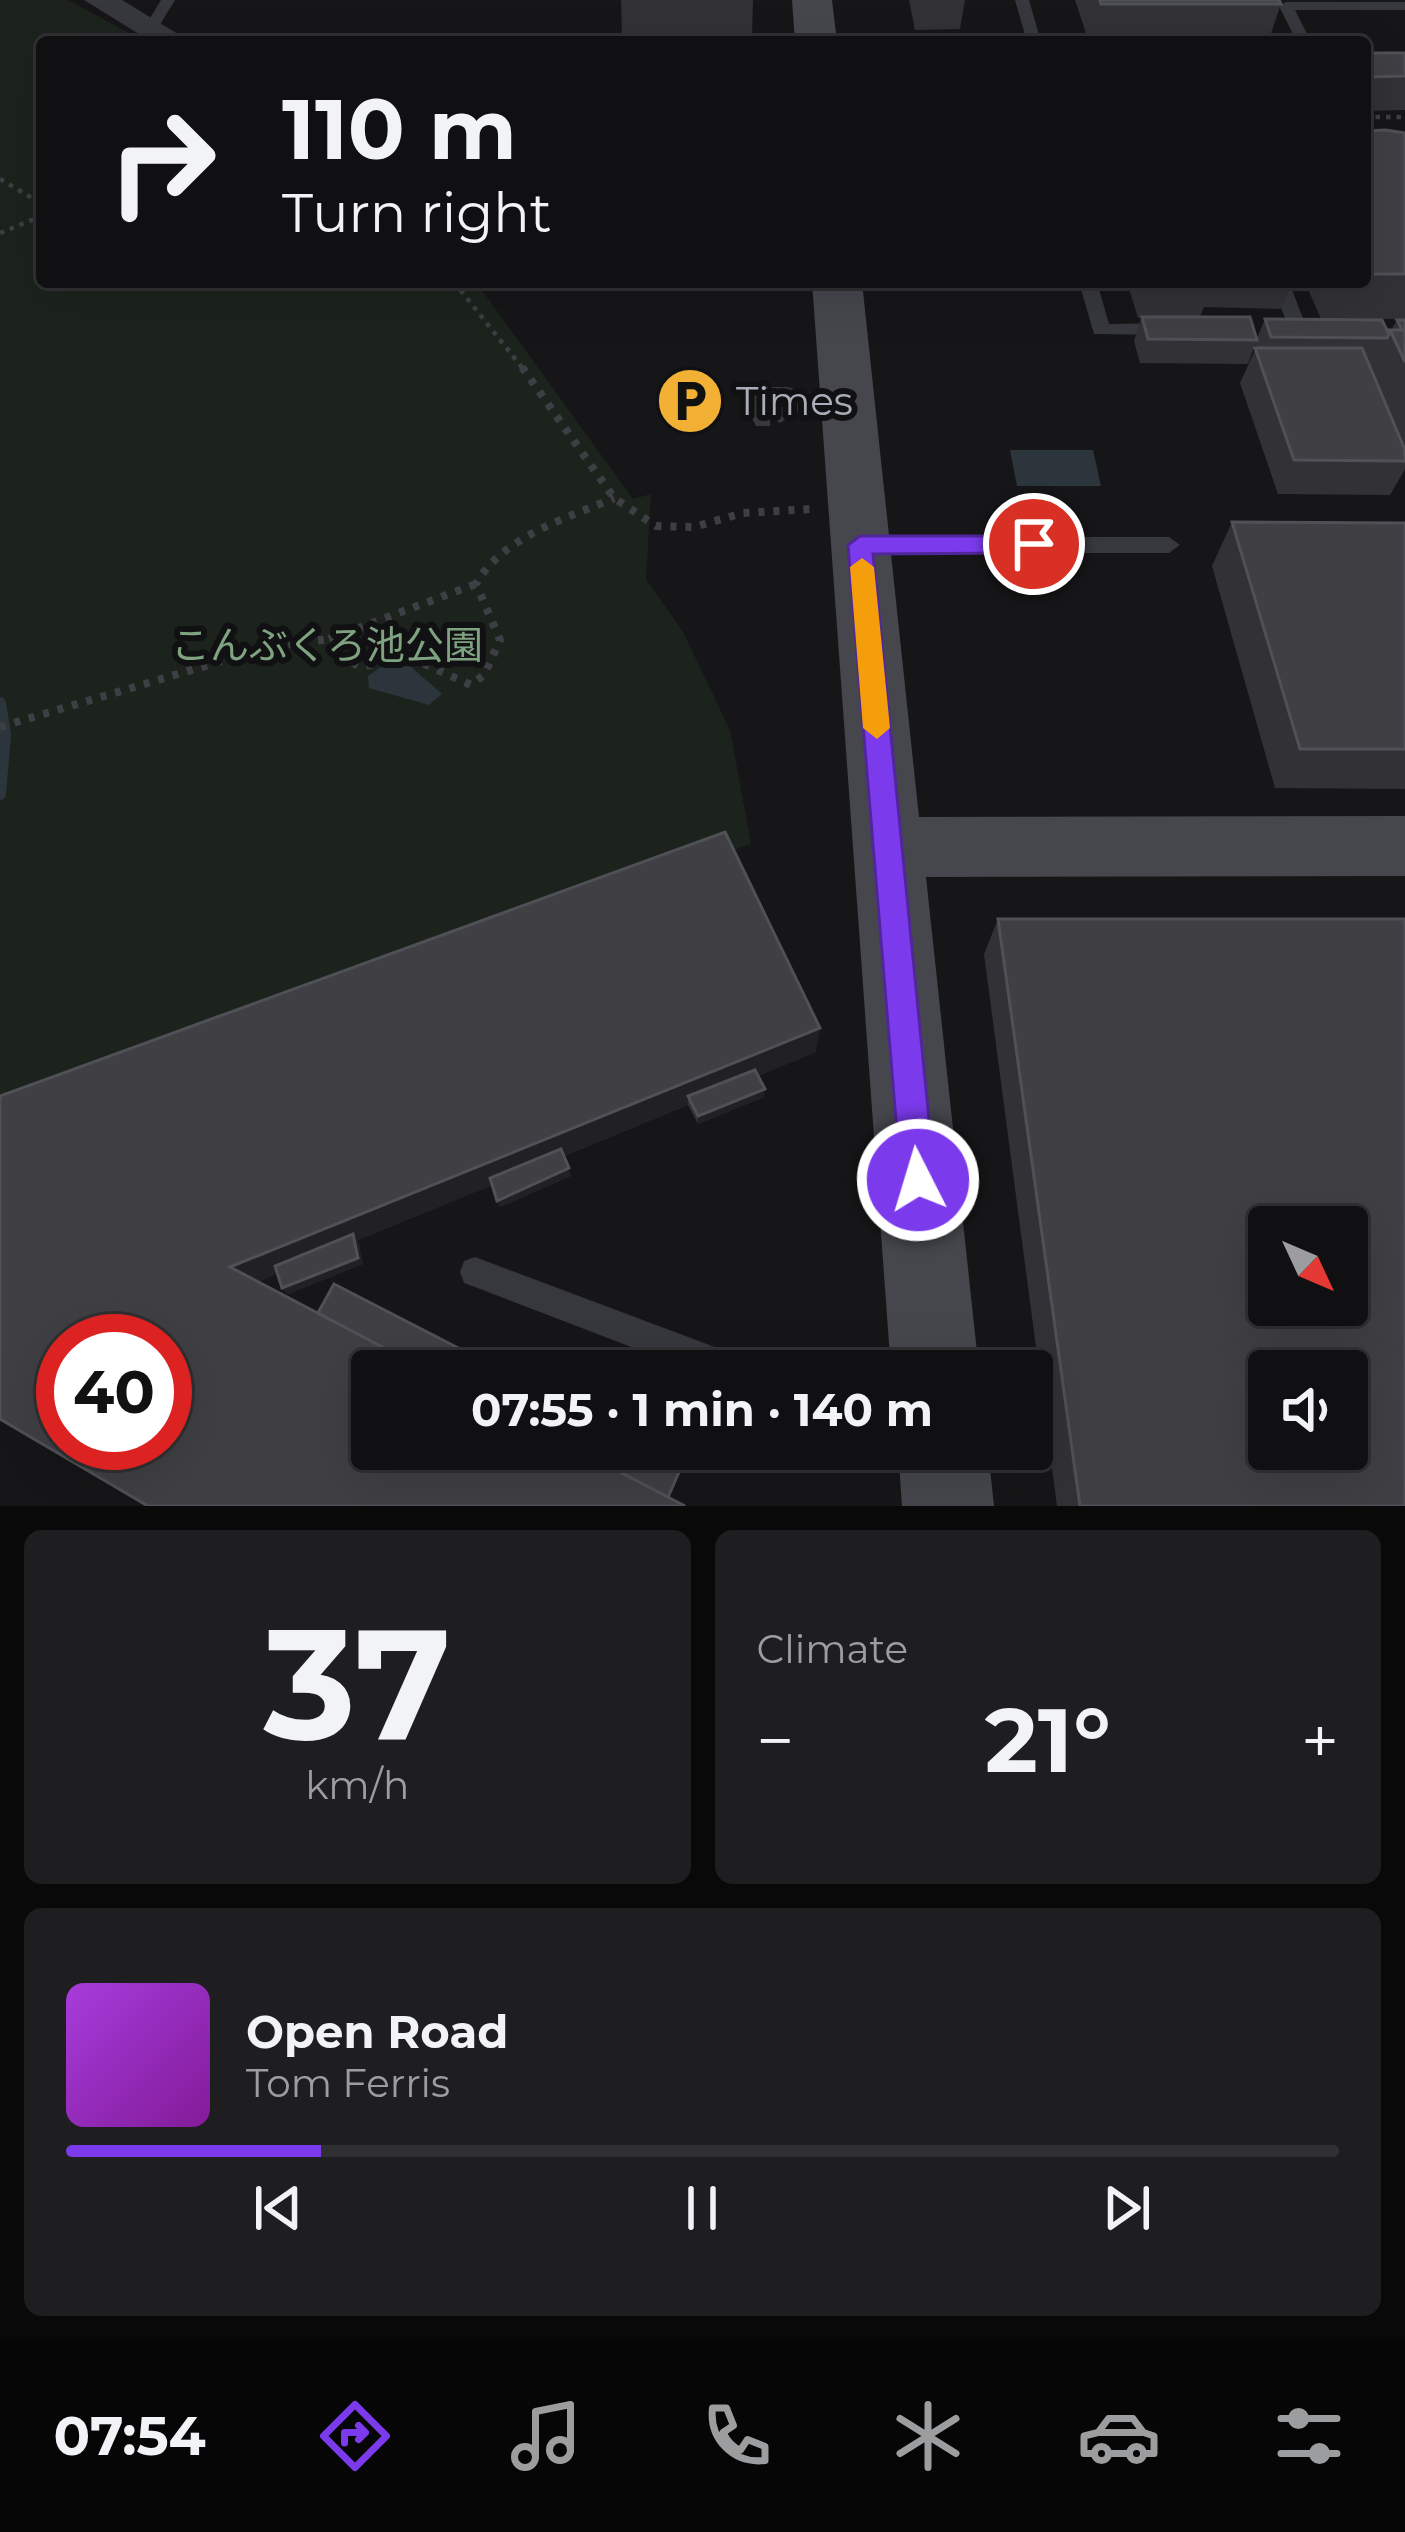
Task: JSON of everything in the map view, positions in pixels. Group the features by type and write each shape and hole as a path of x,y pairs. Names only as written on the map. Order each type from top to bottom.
{"street":[{"path":"99,0 163,35"},
{"path":"812,0 815,36"},
{"path":"836,288 827,398 887,847 933,1350"},
{"path":"887,847 1405,847"},
{"path":"945,1470 948,1506"}],"lane":[{"path":"163,35 168,0"},
{"path":"1022,0 1032,36"},
{"path":"1301,36 1286,6 1405,6"},
{"path":"1090,288 1101,329 1188,329"},
{"path":"1282,288 1298,329"},
{"path":"1276,329 1320,329"},
{"path":"748,393 787,393 827,398 771,418 748,393"},
{"path":"842,526 1168,545"},
{"path":"475,1272 681,1350"}],"path":[{"path":"1371,117 1405,117"},
{"path":"0,178 36,200"},
{"path":"0,233 36,218"},
{"path":"459,288 508,347 614,498 656,526 673,529 743,513 842,526"},
{"path":"0,728 269,646 329,639 476,584 485,565 614,498"},
{"path":"329,639 342,656 360,667 403,654 422,656 435,670 471,685 484,675 500,640 476,584"}],"green space":[{"name":"こんぶくろ池公園","path":"0,0 68,0 135,36 36,36 36,288 480,288 633,499 651,494 646,579 683,632 730,730 751,844 0,1102"}],"shaded area":[{"path":"1010,450 1093,450 1101,486 1017,486"},
{"path":"382,666 410,666 442,694 429,705 369,688 368,676"}],"building":[{"path":"1100,0 1279,0 1281,4 1101,4"},
{"path":"1371,53 1405,53 1405,76 1371,77"},
{"path":"1371,131 1405,133 1405,274 1371,274"},
{"path":"1142,317 1250,317 1257,340 1148,339"},
{"path":"1265,319 1382,320 1389,334 1387,338 1271,337"},
{"path":"1390,330 1405,330 1405,362"},
{"path":"1255,348 1362,348 1405,450 1405,461 1294,460"},
{"path":"1232,522 1405,523 1405,749 1300,749"},
{"path":"725,832 820,1028 230,1267 388,1350 351,1350 351,1470 616,1470 685,1506 148,1506 87,1470 192,1470 192,1314 36,1314 36,1440 0,1419 0,1096"},
{"path":"998,919 1405,919 1405,1506 1080,1506"},
{"path":"755,1070 765,1089 698,1116 688,1096"},
{"path":"561,1149 569,1168 497,1201 490,1178"},
{"path":"353,1234 358,1258 282,1288 275,1266"},
{"path":"334,1284 462,1350 388,1350 318,1313"},
{"path":"616,1470 680,1470 668,1497"}],"waterway":[{"path":"0,703 5,734 0,794"}],"slow traffic":[{"path":"862,567 877,728"}],"place":[{"name":"Times","path":"690,401"}],"route":[{"path":"918,1180 860,545 1034,544"}]}
